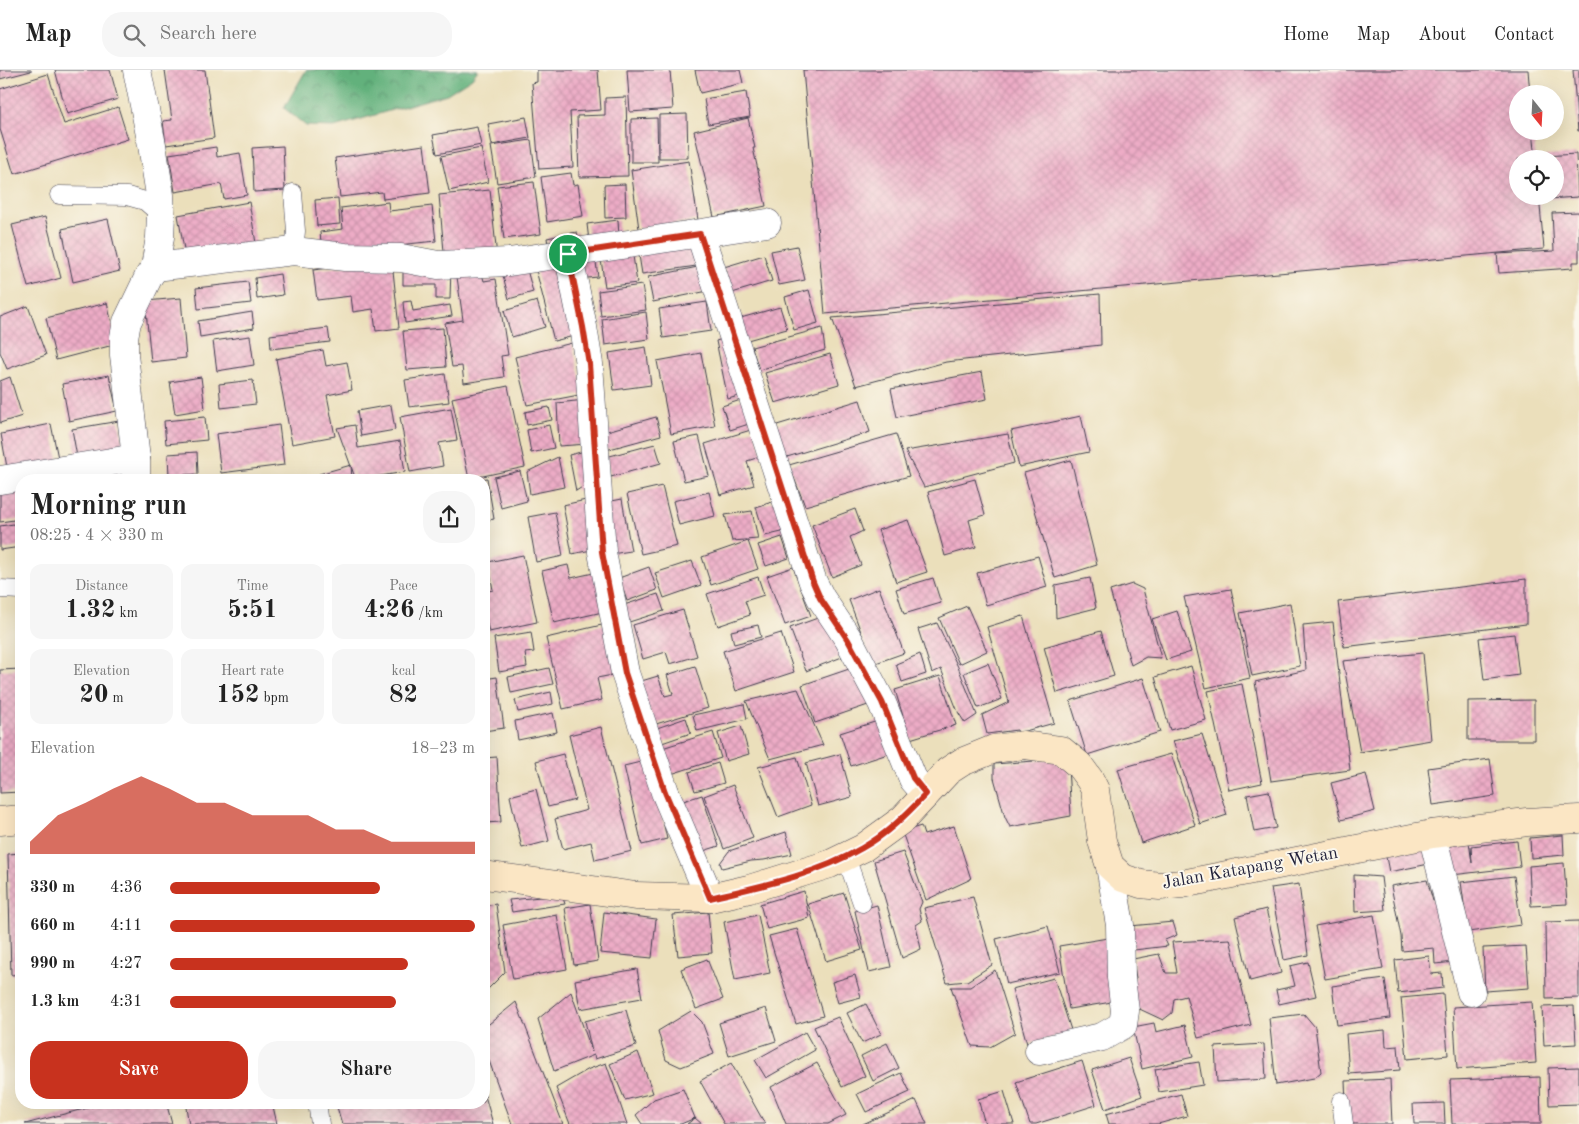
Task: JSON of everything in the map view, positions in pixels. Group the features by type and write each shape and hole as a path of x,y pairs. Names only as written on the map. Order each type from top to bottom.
{"street":[{"path":"74,474 136,469 124,355 124,337 127,322 155,267 160,237 161,215 160,195 152,145 137,70"},
{"path":"155,267 294,251 345,257 400,258 438,265 509,262 767,223"},
{"path":"700,234 813,582 820,598 848,640 882,702 913,778 926,794"},
{"path":"568,254 589,364 602,552 625,673 665,792 710,898"},
{"path":"0,480 15,479"},
{"path":"490,876 636,896 710,898 787,878 830,864 864,848 903,819 948,771 994,749 1024,745 1061,750 1079,764 1095,790 1102,841 1110,866 1120,924 1121,978 1125,1011 1123,1025 1102,1037 1039,1051"},
{"name":"Jalan Katapang Wetan","path":"1110,866 1123,878 1141,884 1160,886 1182,884 1432,834 1527,822 1579,819"},
{"path":"0,821 15,820"},
{"path":"1432,834 1471,992"}],"lane":[{"path":"294,193 296,231 294,251"},
{"path":"59,194 128,196 145,201 161,215"},
{"path":"0,589 15,590"},
{"path":"846,857 862,903"},
{"path":"1341,1101 1344,1124"},
{"path":"318,1109 320,1124"}],"green space":[{"path":"306,70 478,70 472,78 447,94 334,127 306,126 284,108"}],"building":[{"path":"0,70 31,70 31,71 0,79"},
{"path":"55,70 110,70 118,99 67,114"},
{"path":"165,70 205,70 214,138 166,145 163,121 172,120"},
{"path":"537,70 598,70 601,110 570,112 573,167 539,169 532,83 537,82"},
{"path":"627,70 670,70 673,109 630,112"},
{"path":"695,70 740,70 743,83 700,93"},
{"path":"803,70 1528,70 1529,85 1509,85 1509,140 1534,140 1535,150 1509,150 1509,205 1540,205 1544,249 825,314"},
{"path":"1573,70 1579,70 1579,131 1578,131"},
{"path":"48,74 64,124 118,107 128,139 14,174 0,129 0,89"},
{"path":"746,92 750,117 708,124 704,99"},
{"path":"626,97 628,176 579,177 577,116 605,115 605,98"},
{"path":"687,114 688,158 659,158 659,115"},
{"path":"526,117 530,138 492,145 488,124"},
{"path":"657,118 658,162 631,162 631,119"},
{"path":"748,118 766,206 714,217 694,131"},
{"path":"477,127 481,145 437,154 433,135"},
{"path":"531,140 536,177 497,183 491,146"},
{"path":"424,145 430,193 383,199 382,192 340,197 335,158"},
{"path":"283,146 285,190 254,192 252,148"},
{"path":"216,147 217,157 240,153 247,195 224,199 221,184 175,192 169,154"},
{"path":"481,148 488,182 449,191 441,156"},
{"path":"1576,154 1578,197 1564,198 1564,155"},
{"path":"689,161 698,220 639,229 631,170"},
{"path":"571,173 573,185 578,184 583,216 547,222 541,177"},
{"path":"534,182 541,234 504,239 497,186"},
{"path":"625,184 626,217 605,218 604,185"},
{"path":"490,190 497,257 445,263 439,195"},
{"path":"338,198 340,224 317,226 315,200"},
{"path":"249,202 257,249 186,261 178,215"},
{"path":"388,202 389,211 432,206 436,241 322,253 320,232 343,229 341,208"},
{"path":"1579,212 1579,262 1573,262 1573,268 1499,273 1497,254 1554,251 1552,213"},
{"path":"45,217 61,278 28,287 12,225"},
{"path":"108,219 120,271 73,282 62,229"},
{"path":"618,220 619,237 589,241 587,224"},
{"path":"577,232 580,245 549,251 547,238"},
{"path":"692,242 696,266 642,274 638,249"},
{"path":"797,246 805,280 779,285 771,251"},
{"path":"632,249 637,283 605,287 600,253"},
{"path":"595,255 598,277 578,279 575,258"},
{"path":"764,255 772,281 732,293 724,267"},
{"path":"563,259 582,334 554,341 535,266"},
{"path":"392,261 399,328 376,331 373,309 353,312 351,296 317,300 313,270"},
{"path":"526,266 533,292 509,299 502,272"},
{"path":"703,266 708,291 653,302 648,277"},
{"path":"403,268 451,268 450,299 436,299 436,285 403,285"},
{"path":"280,274 283,295 257,299 255,278"},
{"path":"482,274 484,281 496,279 508,355 501,356 504,377 464,383 462,366 452,367 445,323 463,320 457,277"},
{"path":"248,282 251,303 198,309 196,288"},
{"path":"642,285 646,310 601,316 598,291"},
{"path":"809,290 818,323 794,330 785,297"},
{"path":"1100,294 1101,345 946,362 856,386 832,318"},
{"path":"181,298 186,358 151,362 145,301"},
{"path":"411,301 413,311 450,305 452,316 405,323 403,302"},
{"path":"537,301 545,327 512,337 504,311"},
{"path":"707,302 711,331 663,338 659,309"},
{"path":"107,303 117,344 56,360 46,318"},
{"path":"28,306 46,355 7,369 0,352 0,317"},
{"path":"780,307 787,329 744,341 737,319"},
{"path":"252,312 254,328 200,337 198,321"},
{"path":"646,312 649,339 605,345 602,319"},
{"path":"328,328 330,342 271,349 270,335"},
{"path":"443,328 446,367 407,370 403,331"},
{"path":"822,328 825,350 759,370 752,347"},
{"path":"250,336 254,365 217,371 213,341"},
{"path":"728,337 742,395 728,399 716,341"},
{"path":"572,343 584,394 527,405 515,357"},
{"path":"646,347 651,385 614,390 609,353"},
{"path":"323,350 326,366 347,362 352,390 327,395 335,436 292,444 276,359"},
{"path":"701,353 715,426 671,434 657,361"},
{"path":"830,354 839,384 775,403 765,373"},
{"path":"982,372 987,399 897,417 891,389"},
{"path":"445,374 449,402 409,407 405,380"},
{"path":"109,375 117,411 69,421 62,384"},
{"path":"10,377 22,416 0,423 0,381"},
{"path":"201,377 205,409 175,414 170,382"},
{"path":"253,380 256,404 221,408 219,384"},
{"path":"508,386 525,467 490,474 468,474 452,398"},
{"path":"744,399 752,423 730,430 722,406"},
{"path":"585,400 588,444 559,446 557,403"},
{"path":"860,400 870,432 777,460 767,428"},
{"path":"391,405 395,430 361,436 357,411"},
{"path":"549,407 552,420 527,425 525,412"},
{"path":"451,408 457,440 439,443 443,466 410,472 400,417"},
{"path":"1081,416 1089,452 1019,467 1011,431"},
{"path":"205,417 207,440 166,444 164,421"},
{"path":"656,417 661,435 606,450 600,433"},
{"path":"119,421 124,449 77,457 72,429"},
{"path":"51,424 59,463 8,473 1,434"},
{"path":"279,425 284,465 221,473 216,434"},
{"path":"355,425 358,448 400,441 405,472 393,474 354,474 337,428"},
{"path":"549,425 554,448 531,453 527,430"},
{"path":"754,429 763,456 747,461 754,485 720,495 705,444"},
{"path":"896,434 909,476 805,506 789,465"},
{"path":"1008,434 1014,463 924,487 905,451"},
{"path":"699,436 709,476 684,481 674,441"},
{"path":"655,444 661,463 611,477 606,457"},
{"path":"585,451 587,484 576,491 569,455"},
{"path":"197,452 198,474 169,474 168,454"},
{"path":"558,457 564,487 530,494 527,472"},
{"path":"1071,460 1097,565 1055,578 1024,473"},
{"path":"351,465 352,474 319,474"},
{"path":"520,471 527,501 501,508 494,477"},
{"path":"975,479 985,515 969,520 976,547 945,556 928,492"},
{"path":"15,486 15,520 0,522 0,488"},
{"path":"662,486 677,546 641,554 627,494"},
{"path":"709,492 715,516 679,525 673,501"},
{"path":"490,496 494,519 490,520"},
{"path":"622,499 631,551 611,554 602,503"},
{"path":"782,499 790,530 765,536 756,507"},
{"path":"586,500 596,549 572,554 563,505"},
{"path":"855,509 863,531 850,537 861,565 832,577 812,525"},
{"path":"752,511 758,539 732,541 725,515"},
{"path":"555,512 563,556 536,562 528,517"},
{"path":"908,520 927,572 896,582 878,530"},
{"path":"15,524 15,548 0,550 0,526"},
{"path":"782,537 789,558 766,566 758,545"},
{"path":"748,541 758,569 711,585 702,557"},
{"path":"523,555 537,622 490,632 490,591 493,590 490,562"},
{"path":"1038,556 1047,587 986,605 977,573"},
{"path":"692,561 701,585 664,598 655,573"},
{"path":"568,565 571,578 598,572 607,611 554,623 542,571"},
{"path":"649,567 657,590 627,601 619,578"},
{"path":"793,567 811,616 785,625 767,576"},
{"path":"758,577 764,595 745,601 750,615 718,626 707,594"},
{"path":"933,578 941,603 904,614 896,589"},
{"path":"1090,578 1096,608 1056,618 1055,585"},
{"path":"1526,579 1526,624 1344,647 1338,602"},
{"path":"1132,584 1143,589 1161,658 1146,657 1131,665 1110,591"},
{"path":"879,588 904,653 873,664 849,600"},
{"path":"1231,589 1250,678 1206,688 1184,597"},
{"path":"658,594 664,611 626,623 621,606"},
{"path":"1290,603 1300,666 1252,676 1240,613"},
{"path":"967,606 987,651 959,664 939,618"},
{"path":"683,610 697,656 670,664 666,652 643,659 633,625"},
{"path":"1177,611 1191,652 1166,660 1152,619"},
{"path":"826,615 842,657 806,671 790,628"},
{"path":"1023,616 1054,723 1018,733 1017,730 987,734 982,715 1009,702 987,627"},
{"path":"1333,622 1350,770 1271,781 1255,682 1306,670 1303,625"},
{"path":"937,623 958,667 977,715 965,723 958,712 941,669 932,673 918,629"},
{"path":"606,624 618,674 597,678 602,700 563,709 546,638"},
{"path":"758,625 761,637 734,644 731,631"},
{"path":"1101,631 1114,676 1057,693 1044,647"},
{"path":"531,632 534,652 525,653 527,667 499,672 494,638"},
{"path":"781,633 794,672 736,691 723,651"},
{"path":"1514,634 1519,675 1484,680 1479,638"},
{"path":"1423,653 1431,740 1360,752 1343,661"},
{"path":"920,654 926,674 902,682 896,664"},
{"path":"988,663 1002,699 978,708 964,673"},
{"path":"695,666 708,708 656,724 635,683 658,676 665,696 673,694 667,675"},
{"path":"858,666 871,704 815,723 802,685"},
{"path":"1191,666 1206,720 1170,730 1155,677"},
{"path":"549,668 553,684 511,693 508,677"},
{"path":"15,669 15,792 0,793 0,670"},
{"path":"940,676 956,725 910,739 895,690"},
{"path":"497,677 504,728 490,730 490,678"},
{"path":"1143,678 1160,732 1087,755 1070,701"},
{"path":"1242,684 1262,783 1229,790 1208,691"},
{"path":"798,689 823,745 770,759 746,701"},
{"path":"551,692 553,704 518,712 515,700"},
{"path":"1534,700 1534,740 1468,740 1468,701"},
{"path":"744,704 747,719 697,731 693,715"},
{"path":"553,713 557,732 518,740 515,721"},
{"path":"686,718 691,733 662,743 657,728"},
{"path":"884,719 894,752 851,766 840,733"},
{"path":"741,726 749,754 726,761 718,733"},
{"path":"601,727 632,851 595,860 591,842 563,849 555,819 587,810 569,735"},
{"path":"713,732 721,758 668,775 659,749"},
{"path":"1202,734 1227,815 1200,824 1173,741"},
{"path":"563,754 575,800 548,807 536,761"},
{"path":"840,754 852,797 818,806 806,763"},
{"path":"1171,754 1195,825 1141,843 1118,769"},
{"path":"497,757 501,822 490,823 490,758"},
{"path":"797,757 811,805 778,817 758,767"},
{"path":"1061,759 1068,767 1071,816 1010,827 1005,817 994,778 994,764"},
{"path":"1490,759 1495,796 1433,805 1428,768"},
{"path":"649,760 667,839 642,845 624,766"},
{"path":"718,763 724,783 695,791 689,772"},
{"path":"1366,774 1375,811 1341,820 1331,783"},
{"path":"733,785 753,838 724,849 704,796"},
{"path":"536,789 549,841 522,848 510,796"},
{"path":"1269,791 1276,828 1254,832 1247,795"},
{"path":"702,795 719,846 697,853 680,802"},
{"path":"921,826 924,835 954,826 971,879 926,900 902,832"},
{"path":"786,832 792,854 722,868 720,863 729,851"},
{"path":"1563,835 1564,855 1531,858 1530,838"},
{"path":"1517,841 1520,867 1452,875 1445,847 1469,842 1472,863 1471,846"},
{"path":"1425,849 1429,864 1389,872 1385,852"},
{"path":"903,852 922,902 919,909 922,921 916,925 921,949 902,958 874,861"},
{"path":"15,853 15,975 11,975 8,854"},
{"path":"1564,863 1567,904 1531,906 1529,866"},
{"path":"1354,875 1381,877 1385,910 1355,912"},
{"path":"1514,876 1521,925 1468,932 1461,882"},
{"path":"1427,880 1433,901 1446,899 1455,962 1435,964 1434,948 1402,951 1401,936 1391,886"},
{"path":"1299,884 1308,955 1284,960 1271,888"},
{"path":"804,891 809,918 767,929 760,904"},
{"path":"844,893 862,950 826,961 808,904"},
{"path":"562,895 565,904 512,912 509,900"},
{"path":"973,897 992,965 967,981 947,983 924,908"},
{"path":"496,904 505,972 490,987 490,905"},
{"path":"590,904 598,961 574,965 565,908"},
{"path":"877,905 891,967 869,972 855,911"},
{"path":"1266,909 1281,973 1250,981 1235,917"},
{"path":"604,912 656,919 652,958 600,953"},
{"path":"708,912 712,953 678,956 673,915"},
{"path":"557,915 567,969 513,979 503,925"},
{"path":"758,915 770,973 735,980 724,922"},
{"path":"1374,915 1383,969 1325,979 1315,926"},
{"path":"1579,921 1579,998 1546,999 1545,922"},
{"path":"1173,922 1177,935 1165,940 1168,946 1134,950 1130,926"},
{"path":"1048,926 1060,972 1007,984 996,939"},
{"path":"797,929 823,1016 796,1024 769,936"},
{"path":"1108,938 1118,1001 1069,1009 1059,946"},
{"path":"1230,939 1251,1025 1198,1038 1186,996 1174,999 1172,1013 1163,1020 1131,1005 1127,980 1136,978 1133,959 1159,954 1166,973 1177,973 1172,942"},
{"path":"1526,946 1529,988 1485,991 1483,948"},
{"path":"1429,956 1431,974 1442,973 1443,988 1398,993 1395,960"},
{"path":"707,959 723,999 696,1009 681,969"},
{"path":"1308,962 1316,996 1279,1004 1276,990 1295,986 1290,966"},
{"path":"637,969 642,998 580,1009 575,980"},
{"path":"995,970 1015,1033 990,1047 972,1046 951,987 970,987"},
{"path":"855,975 861,997 838,1003 832,982"},
{"path":"1054,978 1072,1033 1027,1044 1012,989"},
{"path":"1385,979 1390,1018 1337,1025 1332,986"},
{"path":"571,992 592,1052 585,1021 626,1010 636,1046 595,1059 594,1055 554,1071 538,1019"},
{"path":"1443,994 1448,1055 1407,1059 1401,998"},
{"path":"516,1002 563,1124 512,1124 490,1064 490,1023"},
{"path":"1532,1002 1536,1063 1457,1069 1453,1007"},
{"path":"866,1004 881,1034 862,1043 847,1013"},
{"path":"1574,1006 1576,1044 1544,1046 1542,1007"},
{"path":"766,1008 776,1041 729,1056 719,1023"},
{"path":"691,1011 702,1022 714,1054 681,1067 666,1060 658,1031"},
{"path":"1304,1014 1315,1027 1321,1072 1314,1078 1276,1085 1269,1018"},
{"path":"838,1017 865,1076 842,1087 814,1027"},
{"path":"1154,1023 1156,1032 1185,1025 1193,1057 1142,1069 1133,1027"},
{"path":"1385,1030 1386,1047 1398,1046 1400,1070 1349,1074 1346,1034"},
{"path":"805,1032 815,1050 766,1078 755,1060"},
{"path":"887,1043 899,1068 873,1081 861,1056"},
{"path":"1264,1044 1266,1079 1217,1082 1215,1047"},
{"path":"638,1052 653,1093 625,1100 610,1064"},
{"path":"1129,1058 1142,1096 1105,1109 1092,1070"},
{"path":"1082,1061 1096,1105 1036,1124 1030,1124 1016,1082"},
{"path":"1199,1062 1203,1085 1159,1092 1155,1069"},
{"path":"606,1063 627,1124 570,1124 556,1088 589,1069"},
{"path":"731,1063 765,1124 724,1124 700,1081"},
{"path":"817,1063 846,1115 828,1124 786,1124 771,1087"},
{"path":"1579,1067 1579,1104 1549,1105 1548,1068"},
{"path":"901,1073 910,1092 866,1112 857,1094"},
{"path":"1540,1077 1541,1124 1452,1124 1450,1080"},
{"path":"1390,1079 1392,1124 1347,1124 1345,1081"},
{"path":"683,1089 695,1118 681,1124 642,1124 636,1115 654,1099"},
{"path":"1004,1091 1014,1124 985,1124 978,1099"},
{"path":"1181,1094 1187,1116 1158,1124 1109,1124 1106,1114"},
{"path":"916,1100 927,1124 863,1124"},
{"path":"1444,1103 1445,1124 1414,1124 1413,1104"},
{"path":"84,1109 168,1109 172,1124 25,1124"},
{"path":"186,1109 274,1109 277,1124 189,1124"},
{"path":"338,1109 489,1109 493,1124 342,1124"},
{"path":"695,1118 702,1124 687,1124"}],"route":[{"path":"700,234 813,582 820,598 848,640 882,702 908,768 913,778 926,794 903,819 864,848 830,864 780,881 710,898 665,792 625,673 602,552 589,364 568,254 700,234"}]}
